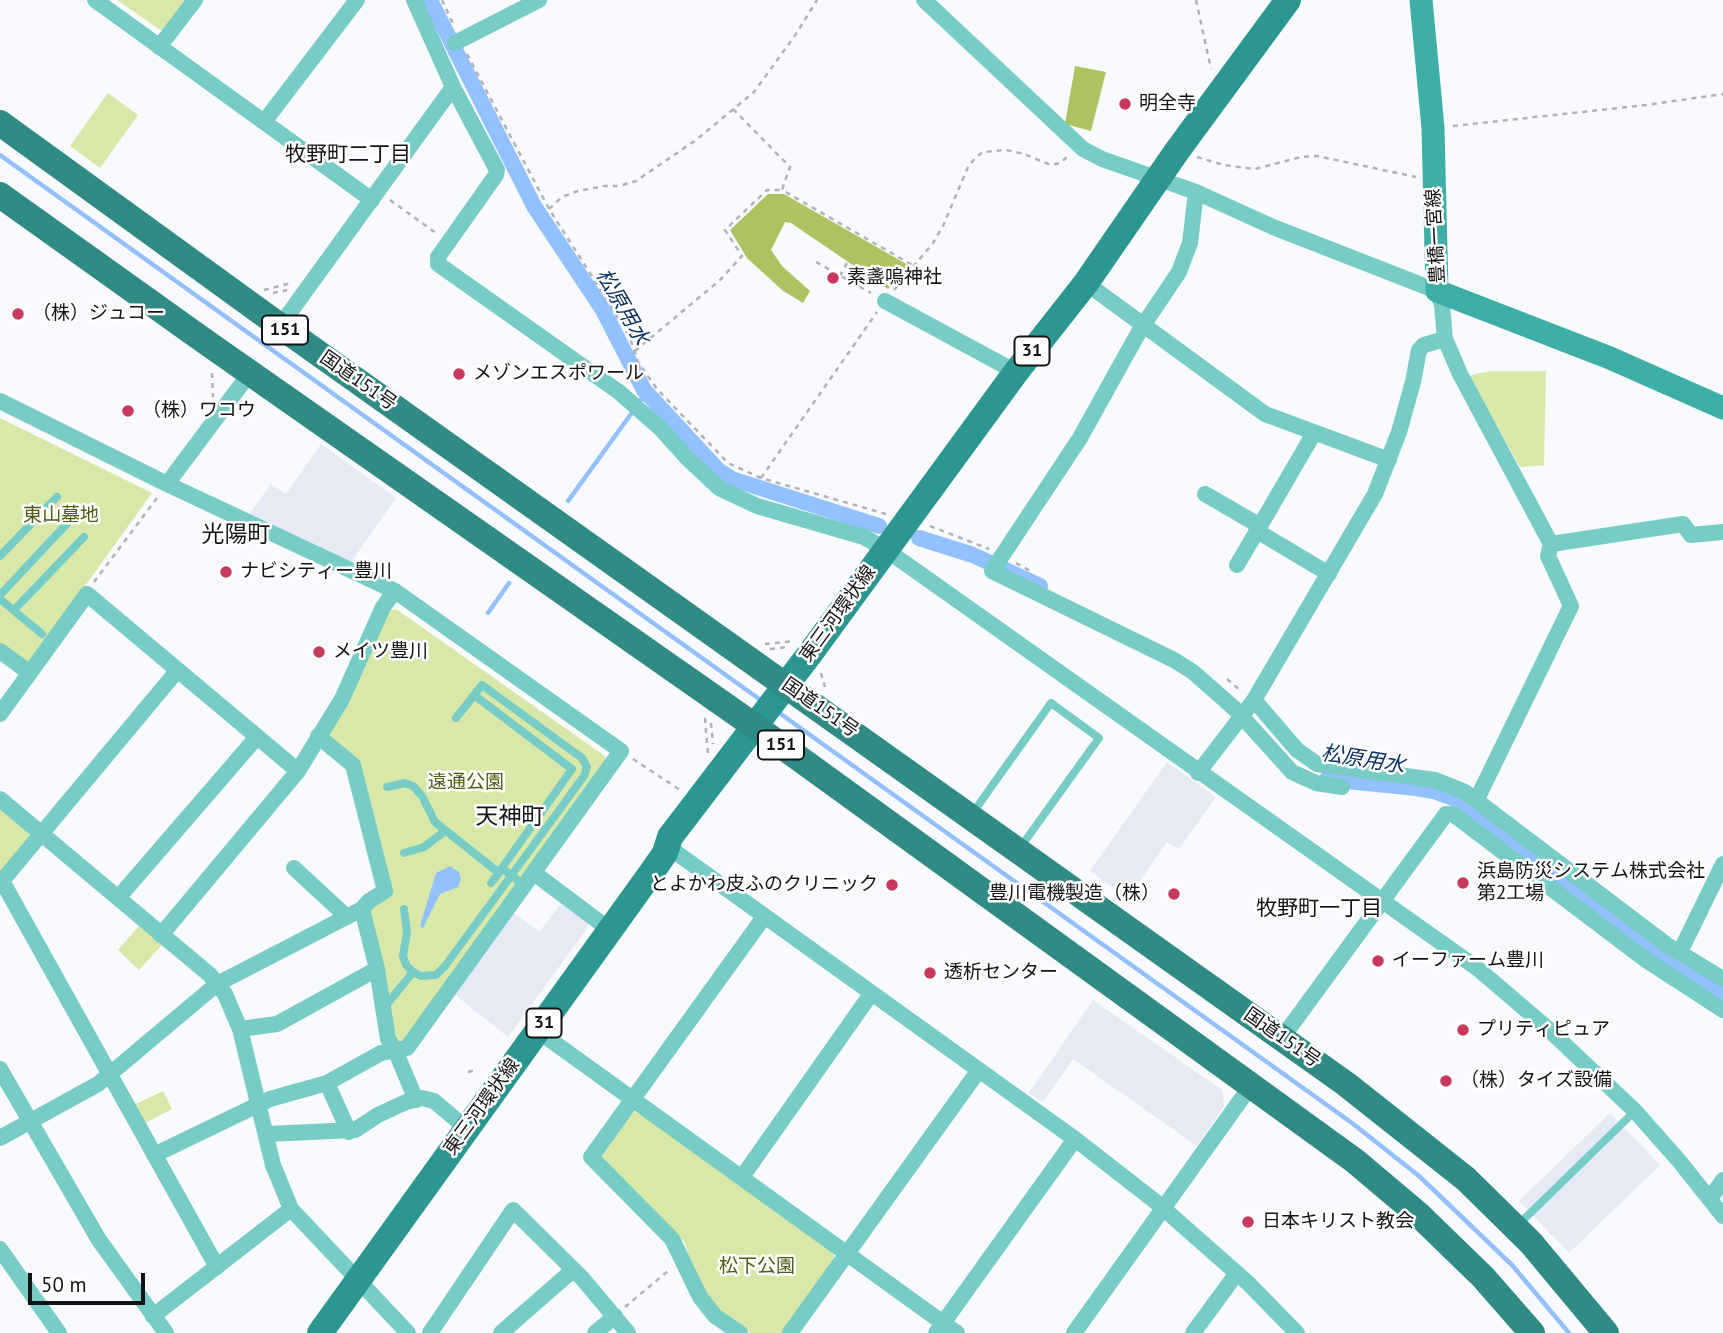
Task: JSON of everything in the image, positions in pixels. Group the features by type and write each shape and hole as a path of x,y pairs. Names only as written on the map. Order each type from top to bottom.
{"highway":[{"name":"国道151号","path":"0,123 280,326 769,705 1250,1087 1355,1161 1419,1215 1483,1277 1532,1333"},
{"name":"国道151号","path":"0,195 250,373 769,705 971,816 1346,1084 1466,1179 1531,1242 1606,1333"}],"main road":[{"name":"東三河環状線","path":"320,1333 654,869 670,837 1016,372 1086,283 1177,151 1288,0"},
{"name":"豊橋一宮線","path":"1421,0 1433,128 1437,291 1610,358 1723,408"}],"street":[{"path":"95,0 264,122 375,195"},
{"path":"159,47 195,0"},
{"path":"264,122 357,0"},
{"path":"414,0 449,45 453,87 497,170 438,257 438,264 619,391 719,488 757,506 864,537 885,549 1477,968 1546,1027 1635,1111 1723,1216"},
{"path":"449,45 539,0"},
{"path":"924,0 1076,142 1102,159 1196,192 1273,227 1437,291 1442,305 1445,339 1551,544 1548,556 1571,606 1477,799"},
{"path":"280,326 453,87"},
{"path":"1196,192 1190,243 1185,261 1144,324 1080,438 996,564 1193,672 1242,716 1292,772 1316,783 1342,787"},
{"path":"1086,283 1265,414 1389,460"},
{"path":"883,300 1016,372"},
{"path":"1198,773 1254,700 1375,494 1389,460 1413,382 1419,350 1424,345 1445,339"},
{"path":"163,489 250,373"},
{"path":"0,401 163,489 395,591 621,751 407,1048 381,1054 327,1083 270,1099 154,1155"},
{"path":"1237,565 1314,433"},
{"path":"1205,494 1255,523 1257,531 1329,574"},
{"path":"1551,544 1683,524 1691,535 1723,532"},
{"path":"162,935 298,771 342,699 383,607 395,591"},
{"path":"0,714 87,594 298,771"},
{"path":"0,650 30,673"},
{"path":"177,671 2,881 217,1267"},
{"path":"1254,700 1297,750 1317,764 1435,780 1477,799 1680,953 1723,979"},
{"path":"0,1138 98,1084 216,984 362,909 385,891 353,765 318,736"},
{"path":"118,898 257,737"},
{"path":"0,799 210,975 225,994 240,1029 273,1166 291,1209 408,1333"},
{"path":"1282,1038 1446,814 1453,814 1646,960 1723,1010"},
{"path":"667,846 1074,1139 1163,1209 1237,1273 1297,1333"},
{"path":"1680,953 1723,864"},
{"path":"294,868 347,917"},
{"path":"530,879 610,930"},
{"path":"362,909 377,969 388,1039 416,1100"},
{"path":"740,1333 715,1316 700,1297 672,1238 591,1157 764,917"},
{"path":"240,1029 277,1024 377,969"},
{"path":"742,1177 871,994"},
{"path":"538,1031 742,1177 945,1330 1074,1139"},
{"path":"0,1069 100,1240 166,1333"},
{"path":"790,1333 979,1070"},
{"path":"327,1083 349,1132"},
{"path":"1074,1333 1250,1087"},
{"path":"267,1134 349,1132 378,1115 428,1098 466,1128"},
{"path":"1710,1199 1723,1180"},
{"path":"153,1316 291,1209"},
{"path":"430,1333 513,1210 573,1269 628,1333"},
{"path":"0,1249 57,1333"},
{"path":"501,1333 573,1269"},
{"path":"1193,1333 1237,1273"},
{"path":"595,1333 615,1315"}],"lane":[{"path":"0,556 57,497"},
{"path":"42,634 0,597 75,515"},
{"path":"14,610 84,537"},
{"path":"404,909 407,932 403,956 406,965 413,972 425,977 436,975 454,945 511,876 584,776 587,767 585,761 482,685 456,718"},
{"path":"474,695 572,769 491,883"},
{"path":"971,816 1051,703 1099,738 1018,850"},
{"path":"517,726 525,716"},
{"path":"387,787 405,783 417,788 435,822 445,831 500,870 511,876 530,879"},
{"path":"534,823 544,831"},
{"path":"404,853 424,847 445,831"},
{"path":"384,1008 413,972"},
{"path":"1516,1227 1635,1111"}],"path":[{"path":"442,0 449,45 604,295 630,338 638,362 657,389 728,463 761,478 907,519"},
{"path":"549,209 562,197 578,191 636,181 696,140 754,92 817,0"},
{"path":"1196,0 1211,72 1221,91"},
{"path":"1433,128 1723,94"},
{"path":"733,109 790,167 782,190"},
{"path":"761,478 883,300 933,243 968,167 975,158 983,152 1006,150 1051,165 1066,160 1076,142"},
{"path":"1177,151 1224,165 1255,169 1301,157 1317,156 1433,180"},
{"path":"635,351 719,280 742,256 725,230 767,190 782,190 914,266"},
{"path":"375,195 450,243"},
{"path":"816,262 883,300"},
{"path":"835,285 847,262"},
{"path":"264,290 291,283"},
{"path":"212,367 213,401"},
{"path":"87,594 163,489"},
{"path":"763,649 796,646"},
{"path":"711,723 713,747"},
{"path":"621,751 681,791"},
{"path":"468,1072 476,1070"},
{"path":"615,1315 682,1259"}],"shaded area":[{"path":"321,444 396,498 351,562 247,517 271,484 286,494"},
{"path":"1167,762 1216,797 1179,849 1167,842 1128,898 1090,871"},
{"path":"563,901 587,919 588,927 508,1037 454,994 514,913 539,932"},
{"path":"1093,1000 1222,1090 1224,1106 1197,1146 1073,1059 1043,1102 1029,1093"},
{"path":"1610,1113 1660,1165 1569,1253 1519,1201"}],"green space":[{"path":"117,0 186,0 165,29 160,30"},
{"path":"1075,66 1106,72 1091,131 1065,124"},
{"path":"108,93 138,115 100,168 70,146"},
{"path":"768,194 784,194 908,265 888,289 791,223 785,222 771,250 782,266 810,291 803,303 782,290 747,258 730,230"},
{"path":"1491,371 1546,371 1544,465 1520,467 1470,378 1471,375"},
{"name":"東山墓地","path":"0,418 152,493 20,676 4,659 0,662"},
{"name":"遠通公園","path":"396,609 605,756 605,766 403,1043 394,1040 369,912 372,904 390,893 357,763 330,739 329,732 387,611"},
{"path":"0,809 29,832 29,839 0,873"},
{"path":"140,925 162,945 139,970 118,950"},
{"path":"163,1091 172,1109 143,1124 134,1105"},
{"name":"松下公園","path":"638,1112 833,1252 835,1261 782,1333 751,1333 720,1312 706,1293 685,1243 601,1158 601,1152 628,1113"}],"water":[{"path":"450,866 459,872 461,879 458,887 440,894 423,928 420,926 436,873"}],"waterway":[{"name":"松原用水","path":"430,0 534,206 603,310 644,390 718,470 732,479 879,526"},
{"path":"0,155 762,701"},
{"path":"641,400 644,390"},
{"path":"568,501 631,414"},
{"name":"松原用水","path":"919,538 973,555 1040,586"},
{"path":"488,613 509,583"},
{"path":"778,712 1352,1123 1419,1176 1512,1265 1569,1333"},
{"name":"松原用水","path":"1327,779 1416,788 1434,791 1461,801 1671,961 1723,993"}],"place":[{"name":"明全寺","path":"1125,104"},
{"name":"素盞嗚神社","path":"833,278"},
{"name":"（株）ジュコー","path":"18,314"},
{"name":"メゾンエスポワール","path":"459,374"},
{"name":"（株）ワコウ","path":"128,411"},
{"name":"ナビシティー豊川","path":"226,572"},
{"name":"メイツ豊川","path":"319,652"},
{"name":"浜島防災システム株式会社 第2工場","path":"1463,883"},
{"name":"とよかわ皮ふのクリニック","path":"892,885"},
{"name":"豊川電機製造（株）","path":"1174,894"},
{"name":"イーファーム豊川","path":"1378,961"},
{"name":"透析センター","path":"930,973"},
{"name":"プリティピュア","path":"1463,1030"},
{"name":"（株）タイズ設備","path":"1446,1081"},
{"name":"日本キリスト教会","path":"1248,1222"}],"district":[{"name":"牧野町二丁目","path":"348,155"},
{"name":"光陽町","path":"236,535"},
{"name":"天神町","path":"510,817"},
{"name":"牧野町一丁目","path":"1319,909"}]}
